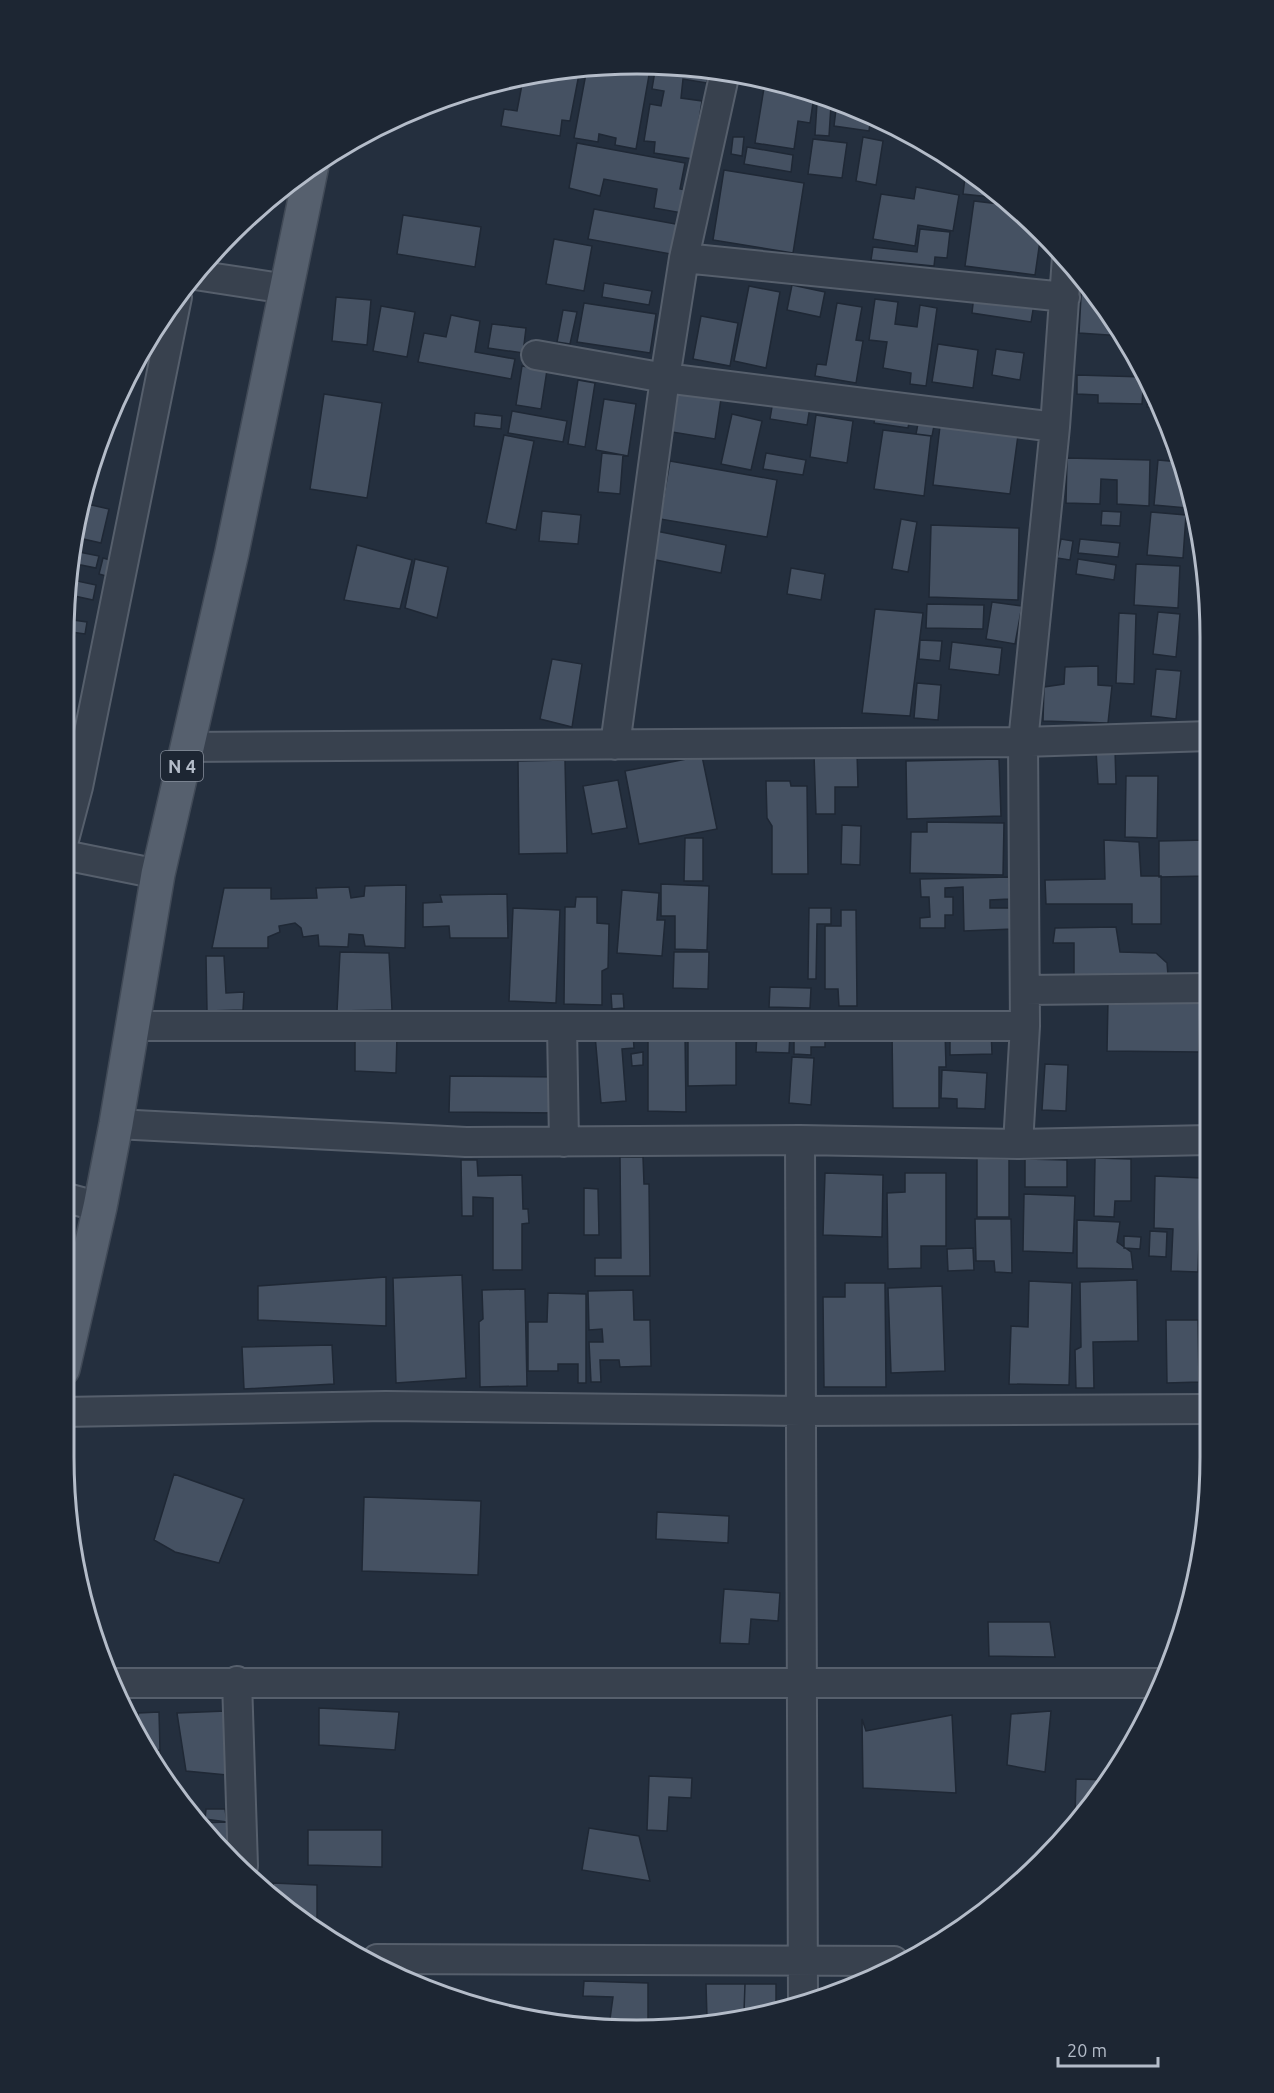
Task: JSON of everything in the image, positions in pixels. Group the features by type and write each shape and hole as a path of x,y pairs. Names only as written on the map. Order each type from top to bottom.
{"main road":[{"name":"N 4","path":"74,1320 116,1124 158,874 234,540 309,179"}],"street":[{"path":"615,745 664,378 684,258 723,80"},
{"path":"684,258 1065,297"},
{"path":"1018,1144 1025,1026 1023,742 1055,427 1066,272"},
{"path":"204,276 287,289"},
{"path":"74,803 173,317"},
{"path":"536,355 664,378 1055,427"},
{"path":"186,747 1023,742 1200,736"},
{"path":"74,857 158,874"},
{"path":"1024,990 1200,988"},
{"path":"132,1026 1025,1026"},
{"path":"562,1026 564,1142"},
{"path":"116,1124 466,1143 800,1140 1018,1144 1200,1140"},
{"path":"800,1140 803,1994"},
{"path":"74,1200 100,1207"},
{"path":"74,1412 386,1406 801,1411 1200,1409"},
{"path":"237,1682 243,1858"},
{"path":"121,1683 1153,1683"},
{"path":"384,1959 886,1961"}],"building":[{"path":"649,74 636,149 615,145 616,138 599,134 598,142 574,138 585,76"},
{"path":"654,74 708,78 707,83 683,79 681,98 702,101 693,159 654,153 655,142 644,141 650,104 661,106 664,91 652,89"},
{"path":"579,77 570,121 562,120 560,136 501,126 504,109 517,111 522,85"},
{"path":"764,88 813,102 810,123 798,121 794,149 755,143"},
{"path":"817,103 831,108 829,136 815,135"},
{"path":"836,110 870,124 869,131 834,126"},
{"path":"733,137 744,137 742,156 731,154"},
{"path":"863,137 883,141 876,185 856,181"},
{"path":"813,139 847,143 842,178 808,174"},
{"path":"577,143 685,163 680,189 686,190 682,213 654,208 657,189 604,179 600,196 569,188"},
{"path":"747,147 793,155 791,172 744,164"},
{"path":"724,170 804,183 793,253 713,240"},
{"path":"965,179 989,197 963,194"},
{"path":"916,187 959,195 953,231 918,225 915,246 873,239 881,194 914,199"},
{"path":"974,201 997,204 1040,244 1035,275 965,266"},
{"path":"594,209 681,225 676,255 588,239"},
{"path":"403,215 481,227 475,267 397,254"},
{"path":"920,229 950,232 947,258 935,257 934,266 871,260 873,247 917,252"},
{"path":"554,239 592,246 584,291 546,284"},
{"path":"604,283 652,291 649,305 602,297"},
{"path":"792,285 825,292 820,317 787,310"},
{"path":"749,286 780,292 766,368 734,361"},
{"path":"1081,291 1113,335 1079,333"},
{"path":"974,295 1034,304 1031,322 972,313"},
{"path":"336,297 371,300 367,345 332,341"},
{"path":"875,299 898,302 895,324 917,327 920,305 937,308 926,386 910,384 911,373 883,368 887,342 869,340"},
{"path":"584,303 656,314 650,353 577,342"},
{"path":"837,303 862,307 856,340 863,341 856,383 815,376 817,364 826,365"},
{"path":"381,306 415,312 407,357 373,351"},
{"path":"563,310 577,312 570,344 557,342"},
{"path":"451,315 480,321 475,352 515,359 511,379 418,362 424,333 446,337"},
{"path":"701,316 738,323 730,366 693,359"},
{"path":"492,324 526,328 523,353 488,348"},
{"path":"938,344 978,350 973,388 932,382"},
{"path":"996,349 1024,353 1020,380 992,375"},
{"path":"522,366 547,370 541,409 516,405"},
{"path":"1077,375 1136,377 1143,390 1142,404 1098,403 1098,395 1077,394"},
{"path":"578,380 595,383 585,447 568,444"},
{"path":"679,385 722,392 715,439 672,432"},
{"path":"324,394 382,403 367,498 310,489"},
{"path":"774,395 811,401 807,425 770,419"},
{"path":"604,399 636,404 628,456 596,450"},
{"path":"512,411 567,421 563,442 508,433"},
{"path":"876,412 910,418 908,428 874,423"},
{"path":"475,413 502,416 501,429 474,426"},
{"path":"920,413 936,416 932,436 916,434"},
{"path":"732,414 762,421 751,470 721,464"},
{"path":"816,415 853,421 847,463 810,457"},
{"path":"941,418 1019,428 1010,494 933,485"},
{"path":"883,430 931,436 924,496 874,489"},
{"path":"504,435 534,441 516,530 486,523"},
{"path":"602,453 623,455 620,494 598,492"},
{"path":"766,453 806,460 803,475 763,469"},
{"path":"1067,458 1150,460 1149,506 1117,504 1117,480 1101,479 1100,504 1066,503"},
{"path":"1158,460 1173,461 1185,508 1154,505"},
{"path":"670,461 777,480 767,537 660,519"},
{"path":"90,505 109,509 101,543 82,539"},
{"path":"542,511 581,515 578,544 539,541"},
{"path":"1102,511 1121,512 1120,526 1101,525"},
{"path":"1151,512 1186,515 1183,558 1147,555"},
{"path":"901,519 917,522 908,572 892,569"},
{"path":"931,525 1019,528 1018,600 929,597"},
{"path":"656,531 726,545 721,573 651,559"},
{"path":"1061,539 1073,541 1070,560 1057,558"},
{"path":"1080,539 1120,543 1118,557 1078,553"},
{"path":"357,545 412,560 400,609 344,600"},
{"path":"80,552 99,556 96,568 78,564"},
{"path":"103,558 117,562 113,578 99,574"},
{"path":"415,559 448,567 437,618 405,608"},
{"path":"1078,559 1116,565 1114,580 1076,574"},
{"path":"1136,564 1180,566 1178,608 1134,605"},
{"path":"791,568 825,574 821,600 787,594"},
{"path":"77,581 96,585 93,600 75,596"},
{"path":"992,602 1022,606 1015,644 986,639"},
{"path":"927,604 984,605 983,629 926,628"},
{"path":"875,609 923,613 910,716 862,713"},
{"path":"1158,612 1180,614 1176,657 1153,654"},
{"path":"1119,613 1136,614 1134,684 1116,683"},
{"path":"74,620 87,622 85,634 74,632"},
{"path":"920,640 942,641 940,661 919,659"},
{"path":"952,642 1002,648 999,675 949,669"},
{"path":"552,659 582,664 572,727 540,719"},
{"path":"1098,666 1098,685 1112,686 1108,723 1043,721 1044,687 1064,684 1065,667"},
{"path":"1156,669 1181,671 1176,719 1151,716"},
{"path":"917,683 941,685 938,720 914,718"},
{"path":"1115,749 1116,784 1098,784 1096,750"},
{"path":"857,752 858,787 835,787 835,814 816,814 814,754"},
{"path":"702,756 717,829 639,844 625,771"},
{"path":"999,759 1001,816 907,819 906,761"},
{"path":"565,760 567,853 519,854 518,761"},
{"path":"1126,776 1158,776 1157,838 1125,837"},
{"path":"618,780 627,828 592,834 583,786"},
{"path":"766,781 790,781 791,786 807,786 808,874 772,874 772,826 767,818"},
{"path":"927,822 1004,823 1003,875 910,873 911,832 927,832"},
{"path":"842,825 861,826 860,865 841,864"},
{"path":"685,838 703,838 703,881 684,881"},
{"path":"1104,840 1139,842 1141,876 1161,876 1161,924 1132,924 1132,904 1046,904 1045,880 1105,879"},
{"path":"1200,840 1200,876 1159,877 1159,841"},
{"path":"1010,877 1010,899 990,900 990,908 1013,908 1013,929 964,931 963,887 945,888 945,897 953,897 953,915 945,915 945,928 920,928 920,918 930,917 929,897 921,897 920,879"},
{"path":"661,884 709,886 707,950 675,949 675,916 661,916"},
{"path":"406,885 405,948 365,946 363,935 349,934 348,947 319,946 318,935 303,937 301,928 295,923 279,926 280,932 268,937 268,948 212,948 224,888 271,888 271,899 317,898 316,888 349,887 351,898 364,896 365,886"},
{"path":"622,890 659,893 657,920 665,920 662,956 617,953"},
{"path":"507,894 508,938 450,938 449,926 423,927 423,903 442,902 440,895"},
{"path":"576,897 597,897 597,923 609,924 608,968 602,971 602,1005 564,1004 565,907 575,907"},
{"path":"513,908 560,910 556,1003 509,1001"},
{"path":"809,908 831,908 831,924 817,924 816,979 808,979"},
{"path":"841,910 856,910 857,1006 839,1006 838,989 825,989 825,926 841,926"},
{"path":"1116,927 1120,952 1156,953 1167,963 1168,975 1129,980 1127,974 1098,979 1095,975 1074,976 1074,943 1053,943 1055,928"},
{"path":"340,952 389,953 392,1010 337,1011"},
{"path":"674,952 709,952 708,989 673,988"},
{"path":"206,956 224,956 226,993 244,992 243,1010 207,1011"},
{"path":"770,987 811,988 810,1008 769,1007"},
{"path":"611,994 623,994 624,1008 612,1009"},
{"path":"1108,1000 1200,1003 1199,1052 1107,1051"},
{"path":"991,1030 992,1054 950,1055 950,1031"},
{"path":"892,1031 945,1031 946,1067 939,1067 939,1108 893,1108"},
{"path":"633,1033 634,1048 622,1049 626,1101 601,1103 595,1035"},
{"path":"648,1033 685,1034 686,1112 648,1111"},
{"path":"757,1033 790,1033 789,1053 756,1052"},
{"path":"397,1034 396,1073 355,1071 355,1036"},
{"path":"736,1034 736,1085 688,1086 688,1035"},
{"path":"794,1036 825,1036 825,1047 811,1047 811,1055 794,1054"},
{"path":"643,1052 643,1065 632,1066 631,1054"},
{"path":"792,1057 814,1058 811,1105 789,1103"},
{"path":"1045,1064 1068,1065 1066,1111 1042,1110"},
{"path":"942,1070 987,1073 985,1109 957,1108 957,1099 941,1098"},
{"path":"450,1076 559,1077 560,1113 449,1112"},
{"path":"620,1157 643,1157 644,1184 649,1184 650,1276 595,1276 595,1258 621,1258"},
{"path":"977,1158 1009,1159 1009,1217 977,1217"},
{"path":"1095,1158 1131,1159 1131,1201 1115,1201 1114,1217 1094,1216"},
{"path":"1025,1159 1067,1160 1067,1187 1025,1187"},
{"path":"461,1160 477,1160 478,1176 522,1175 523,1209 528,1209 529,1223 522,1224 522,1270 493,1270 493,1198 473,1197 473,1216 462,1216"},
{"path":"825,1173 883,1175 882,1237 823,1235"},
{"path":"905,1173 946,1173 946,1246 921,1246 921,1268 888,1269 887,1193 905,1192"},
{"path":"1155,1176 1200,1178 1198,1272 1171,1271 1173,1229 1154,1228"},
{"path":"584,1188 598,1189 599,1235 584,1235"},
{"path":"1024,1194 1075,1196 1073,1253 1023,1251"},
{"path":"975,1219 1011,1219 1012,1273 995,1272 994,1261 976,1261"},
{"path":"1077,1220 1120,1222 1117,1242 1131,1252 1133,1269 1077,1268"},
{"path":"1150,1231 1167,1232 1166,1257 1149,1256"},
{"path":"1124,1236 1141,1237 1140,1249 1124,1248"},
{"path":"973,1248 974,1270 948,1271 947,1249"},
{"path":"462,1275 466,1378 396,1383 393,1278"},
{"path":"386,1277 386,1326 258,1320 258,1286"},
{"path":"1137,1280 1138,1341 1093,1342 1094,1388 1076,1388 1075,1350 1081,1347 1080,1282"},
{"path":"1029,1281 1072,1283 1069,1385 1009,1384 1011,1326 1028,1327"},
{"path":"845,1283 885,1283 886,1387 824,1387 823,1297 845,1297"},
{"path":"942,1286 945,1371 891,1373 888,1288"},
{"path":"525,1289 527,1386 480,1387 479,1322 483,1319 482,1290"},
{"path":"633,1290 634,1320 650,1320 651,1366 620,1367 619,1360 600,1360 601,1382 591,1382 589,1342 603,1342 602,1329 589,1330 588,1291"},
{"path":"548,1293 586,1294 586,1383 578,1383 578,1364 558,1364 558,1371 528,1371 528,1322 547,1322"},
{"path":"1166,1320 1198,1320 1199,1382 1167,1383"},
{"path":"332,1345 334,1384 244,1389 242,1347"},
{"path":"174,1474 244,1499 219,1563 175,1552 154,1540"},
{"path":"364,1497 481,1501 478,1575 362,1571"},
{"path":"657,1512 729,1516 728,1543 656,1539"},
{"path":"724,1589 780,1593 778,1621 751,1619 749,1644 720,1643"},
{"path":"988,1622 1050,1622 1055,1657 989,1656"},
{"path":"319,1708 399,1712 395,1750 319,1745"},
{"path":"226,1711 227,1775 186,1771 177,1713"},
{"path":"1051,1711 1045,1772 1007,1765 1011,1714"},
{"path":"159,1712 160,1750 157,1750 149,1738 138,1713"},
{"path":"952,1715 956,1793 863,1788 862,1719 866,1731"},
{"path":"649,1776 692,1778 691,1798 669,1797 667,1831 647,1830"},
{"path":"1076,1779 1098,1780 1084,1799 1075,1810"},
{"path":"206,1809 225,1809 227,1822 206,1819"},
{"path":"227,1822 227,1842 213,1828 209,1823"},
{"path":"589,1828 639,1836 650,1881 582,1870"},
{"path":"308,1830 382,1830 382,1867 308,1865"},
{"path":"273,1883 317,1885 317,1920 294,1903 273,1887"},
{"path":"584,1981 648,1983 648,2019 610,2019 613,1997 583,1996"},
{"path":"706,1984 745,1984 744,2009 707,2015"},
{"path":"745,1984 776,1984 776,2002 744,2009"}]}
